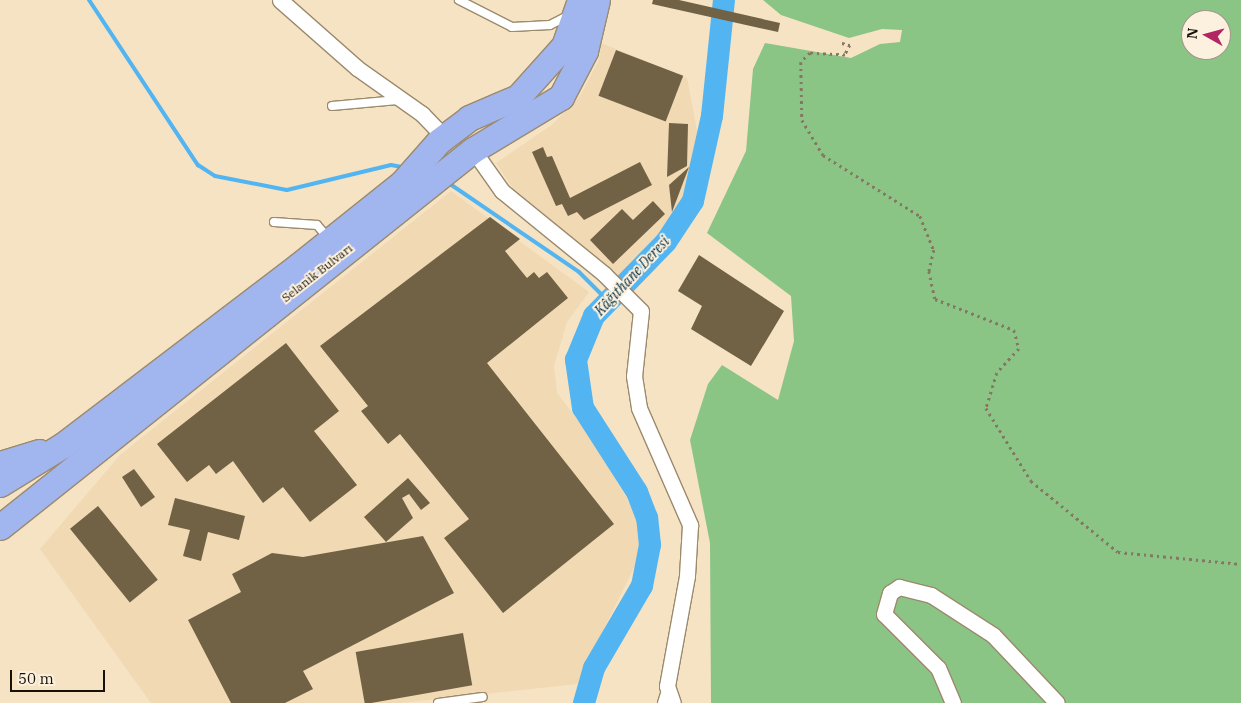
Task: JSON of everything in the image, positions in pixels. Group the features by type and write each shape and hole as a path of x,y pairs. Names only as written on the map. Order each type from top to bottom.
{"main road":[{"name":"Selanik Bulvarı","path":"0,527 132,405 330,240 402,183 442,139 469,118 518,97 564,46 585,4"},
{"name":"Selanik Bulvarı","path":"63,445 132,405 473,150 561,97 585,51 585,4"},
{"path":"442,139 473,150 489,121 518,97"},
{"path":"0,464 63,445"},
{"path":"0,484 63,445"}],"street":[{"path":"280,0 357,68 403,99 442,139"},
{"path":"473,150 502,191 633,300 643,324 634,376 639,408 690,525 687,576 667,686 673,703"},
{"path":"953,703 938,668 884,614 890,594 899,587 931,595 993,635 1057,703"}],"lane":[{"path":"459,0 497,20 527,28 550,25 585,4"},
{"path":"332,106 403,99"},
{"path":"274,222 317,225 330,240"},
{"path":"662,703 667,686"},
{"path":"438,703 483,698"}],"path":[{"path":"842,43 850,45 845,55 810,53 801,62 802,120 823,155 920,216 934,250 930,271 935,299 1014,330 1019,349 997,373 986,408 1031,481 1118,552 1241,564"}],"shaded area":[{"path":"601,43 687,78 698,136 699,165 691,192 650,248 616,277 514,190 496,163 553,124 580,96 599,60"},
{"path":"451,191 589,292 567,322 554,366 557,393 590,436 643,526 641,553 577,684 400,703 151,703 40,549 120,455"}],"green space":[{"path":"763,0 1241,0 1241,703 711,703 710,543 690,440 708,384 722,365 778,400 794,341 791,296 707,233 746,151 753,69 765,43 851,58 880,44 900,42 902,30 882,29 849,38 781,15"}],"building":[{"path":"653,0 679,0 780,23 778,32 652,4"},
{"path":"616,50 683,76 666,122 598,96"},
{"path":"669,123 688,124 687,166 667,177"},
{"path":"543,147 547,157 552,156 570,198 640,162 652,185 584,220 577,212 568,216 562,204 556,206 532,152"},
{"path":"689,167 672,212 669,185"},
{"path":"653,201 665,214 613,264 590,240 622,209 633,220"},
{"path":"490,217 520,239 505,251 527,278 534,272 539,278 547,272 568,298 487,363 614,524 503,613 444,538 469,519 400,434 388,444 361,411 368,406 320,346"},
{"path":"699,255 784,311 751,366 691,329 702,306 678,291"},
{"path":"286,343 339,411 314,431 357,485 310,522 283,487 263,503 233,461 216,474 209,465 187,482 157,444"},
{"path":"134,469 155,497 141,507 122,477"},
{"path":"408,478 430,503 421,510 409,494 402,498 413,518 386,542 364,517"},
{"path":"175,498 245,516 239,540 208,532 201,561 183,556 190,530 168,525"},
{"path":"98,506 158,580 130,602 70,529"},
{"path":"423,536 454,593 303,671 313,689 285,703 231,703 188,620 241,592 232,574 272,553 303,557"},
{"path":"463,633 472,685 365,703 356,652"}],"waterway":[{"path":"89,0 198,165 215,176 287,190 391,165 402,167"},
{"name":"Kâğıthane Deresi","path":"584,703 594,668 642,586 650,545 647,518 637,492 583,408 576,360 594,316 666,242 693,201 712,116 724,0"},
{"path":"450,184 579,272 607,300"}]}
